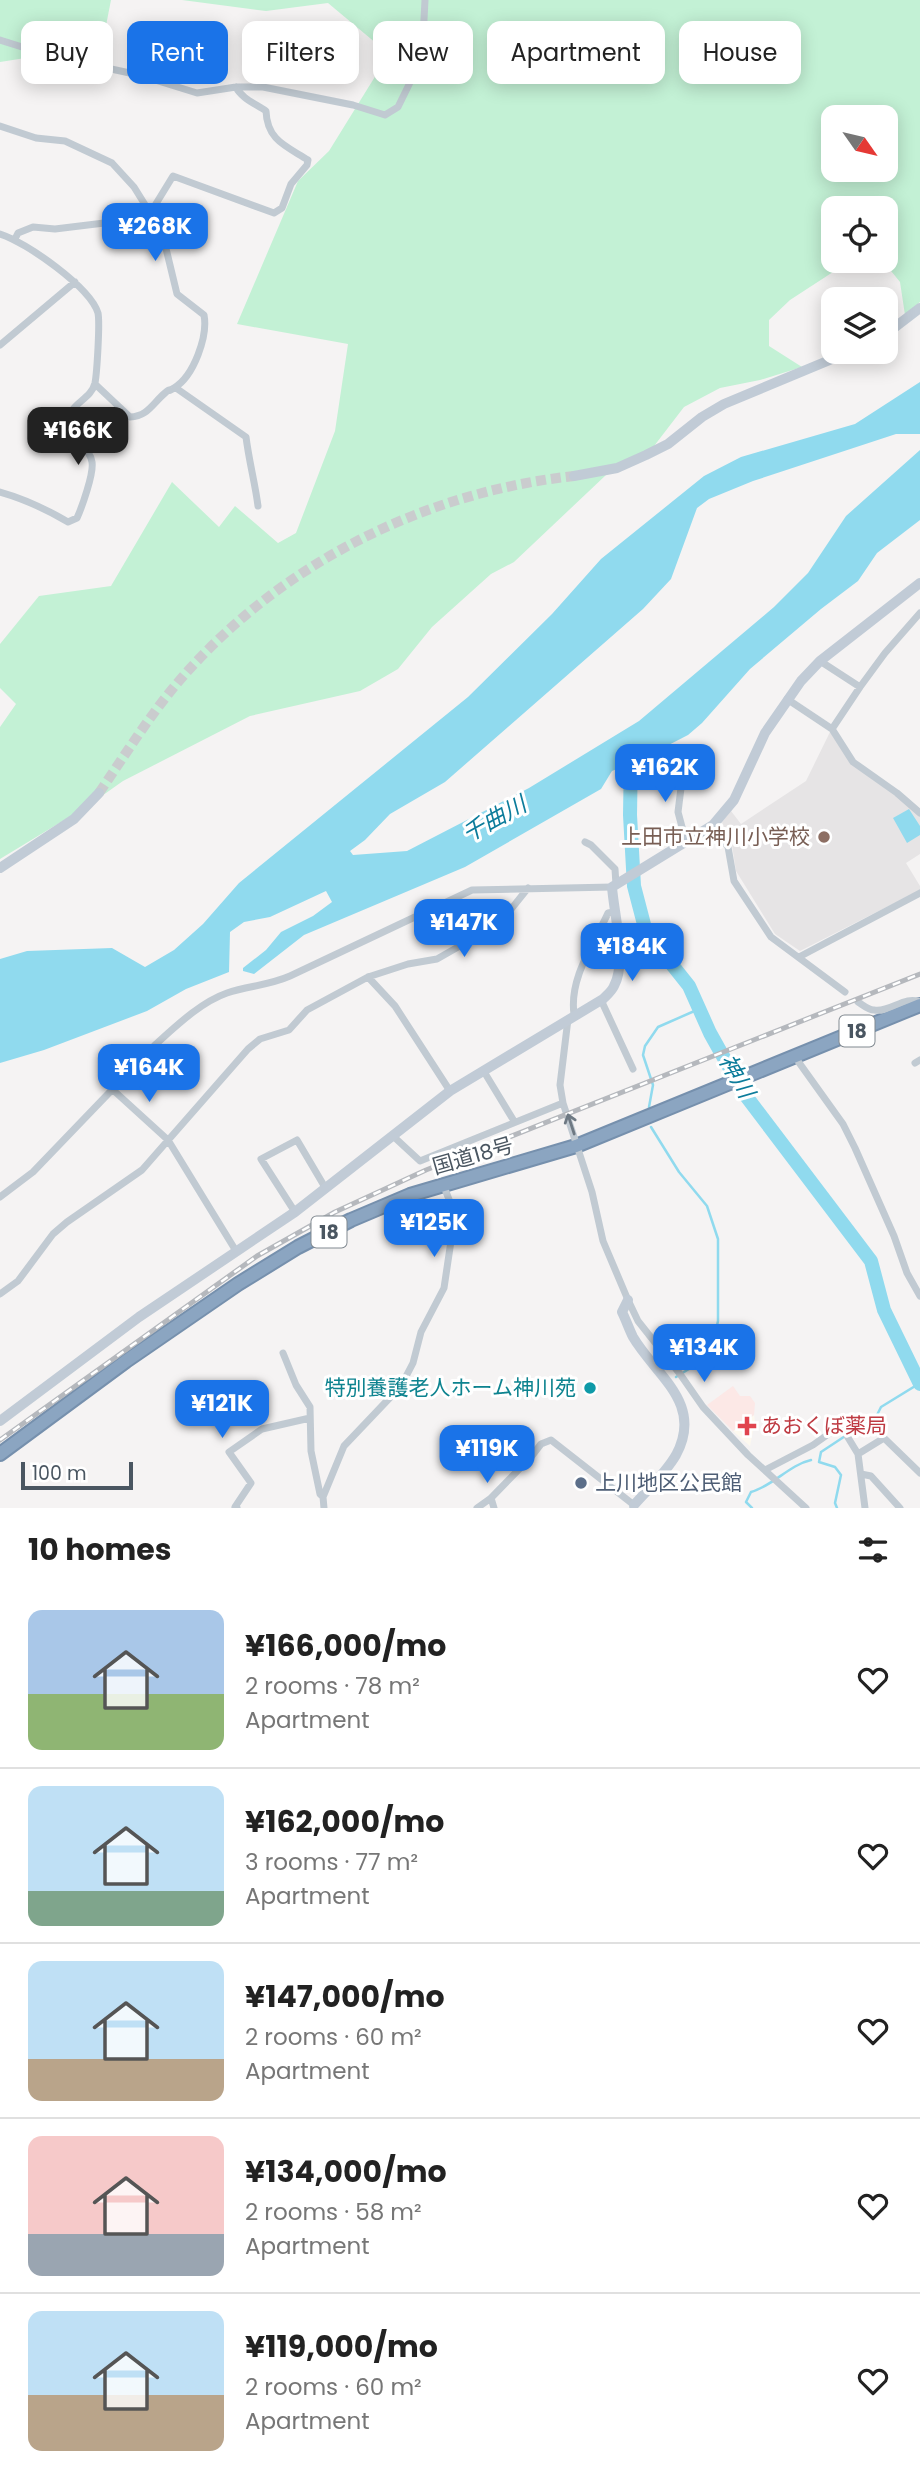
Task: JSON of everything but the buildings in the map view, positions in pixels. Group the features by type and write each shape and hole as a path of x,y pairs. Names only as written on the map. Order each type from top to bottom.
{"highway":[{"name":"国道18号","path":"0,1454 126,1361 271,1263 351,1220 443,1184 576,1146 920,1004"}],"street":[{"path":"0,40 39,52 149,77 197,93 250,85 353,105 385,115 398,107 422,58 425,0"},
{"path":"15,239 18,233 33,227 55,229 137,219 150,210 173,176 274,213 282,208 291,184 308,160 270,133 266,111 237,91 236,87"},
{"path":"0,127 36,138 65,141 112,163 134,187 162,232 177,294 204,315 207,328 194,364 176,388 166,391 150,411 130,417 95,384"},
{"path":"0,234 15,239 75,282 97,312 99,324 95,384 87,397 70,412 69,420 69,428 92,461 92,471 77,518 68,522 22,498 0,492"},
{"path":"0,345 75,282"},
{"path":"898,325 920,308"},
{"path":"574,476 617,468 646,456 668,444 712,409 821,364"},
{"path":"176,388 246,437 258,506"},
{"path":"0,1197 33,1172 178,1025 225,993 274,983 472,890 614,886 713,825 734,800 765,733 787,699 820,661 920,583"},
{"path":"832,729 885,653 920,613"},
{"path":"820,661 860,687"},
{"path":"787,699 832,729 853,762 920,813"},
{"path":"684,764 678,812 685,843"},
{"path":"0,868 74,819 99,793"},
{"path":"713,825 728,847 734,881 771,937 845,992"},
{"path":"0,1421 139,1317 295,1212 450,1091 571,1017 584,1012 614,988 620,958 614,912 615,869 585,842"},
{"path":"0,1294 18,1281 60,1227 142,1170 248,1049 260,1039 289,1030 307,1010 368,977 408,964 437,959 500,923 528,888"},
{"path":"799,957 920,893"},
{"path":"614,912 608,913 578,977 560,1085 576,1146 592,1192 603,1241 638,1321 703,1407 806,1508"},
{"path":"368,977 395,1006 450,1091"},
{"path":"858,1002 878,1011 911,999 920,1004"},
{"path":"601,1000 633,1069"},
{"path":"792,1059 849,1136 894,1236 907,1273 920,1296"},
{"path":"483,1070 514,1121"},
{"path":"112,1089 168,1140 236,1251"},
{"path":"393,1136 420,1161 563,1102"},
{"path":"295,1212 261,1159 297,1140 326,1189"},
{"path":"324,1508 323,1497 344,1446 401,1386 413,1363 421,1332 444,1288 451,1241 450,1202 443,1184"},
{"path":"477,1508 491,1499 541,1444 551,1440 633,1507 676,1455 684,1432 684,1418 676,1393 634,1338 622,1312 628,1300"},
{"path":"283,1353 296,1385 310,1407 311,1451 320,1494 323,1497"},
{"path":"237,1508 235,1507 251,1483 229,1452 262,1429 310,1418"},
{"path":"765,1470 813,1445 842,1424 858,1454 865,1508"},
{"path":"858,1454 884,1438 920,1473"},
{"path":"861,1474 871,1476 900,1508"},
{"path":"491,1499 494,1508"}],"shaded area":[{"name":"上田市立神川小学校","path":"830,732 852,764 920,816 920,854 906,863 920,890 800,951 775,934 736,871 732,845 722,822 731,811 741,824 806,781"},
{"path":"733,1386 740,1396 750,1396 755,1403 754,1415 733,1431 707,1405"},
{"name":"あおくぼ薬局","path":"754,1415 755,1421 750,1446 733,1431"}],"green space":[{"path":"0,0 111,0 107,21 21,21 21,59 0,62"},
{"path":"182,0 920,0 920,302 905,315 900,282 893,273 898,273 898,196 821,196 821,273 831,273 790,300 769,320 769,346 802,367 760,380 720,388 684,407 651,450 634,463 606,475 514,562 491,574 432,627 398,669 360,691 250,716 123,781 0,859 0,727 16,704 0,688 0,644 39,596 111,586 172,482 219,527 235,506 278,543 296,533 335,431 348,344 237,324 298,181 329,151 373,80 373,84 473,84 473,21 373,21 373,41 359,29 359,21 350,21 328,3 266,11"}],"water":[{"name":"千曲川","path":"920,382 920,434 896,434 753,481 709,499 697,508 671,579 643,609 445,782 390,814 365,840 350,851 353,855 407,851 529,788 639,721 774,607 808,573 846,516 920,450 920,520 877,553 858,581 750,669 702,723 688,735 655,752 636,774 622,767 612,771 601,789 465,867 304,935 254,974 243,971 243,968 266,950 281,932 313,916 332,902 326,891 270,917 244,922 230,932 229,972 186,989 147,1011 44,1050 0,1063 0,959 27,951 112,948 145,967 174,950 203,924 239,883 468,697 552,614 601,559 704,476 741,457 855,424"},
{"path":"909,809 920,826 920,835 907,843 893,818"}],"waterway":[{"name":"神川","path":"631,754 630,815 634,886 646,932 689,986 710,1033 743,1092 871,1261 884,1310 920,1384"},
{"path":"649,1107 653,1085 643,1055 645,1046 658,1027 699,1009"},
{"path":"651,1127 679,1172 707,1206 718,1239 718,1321 712,1348 705,1359 676,1377"},
{"path":"837,1508 835,1503 841,1475 835,1467 819,1462 821,1452 877,1415 881,1407 920,1383"},
{"path":"752,1508 746,1502 751,1492 767,1485 795,1466 811,1460"}],"tunnel":[{"path":"99,793 151,716 186,673 225,633 268,597 314,566 362,538 413,516 465,498 519,484 574,476"}],"railway":[{"path":"0,1440 257,1256 335,1212 426,1170 920,974"}],"place":[{"name":"上田市立神川小学校","path":"824,837"},
{"name":"特別養護老人ホーム神川苑","path":"590,1388"},
{"name":"あおくぼ薬局","path":"747,1426"},
{"name":"上川地区公民館","path":"581,1483"}]}
